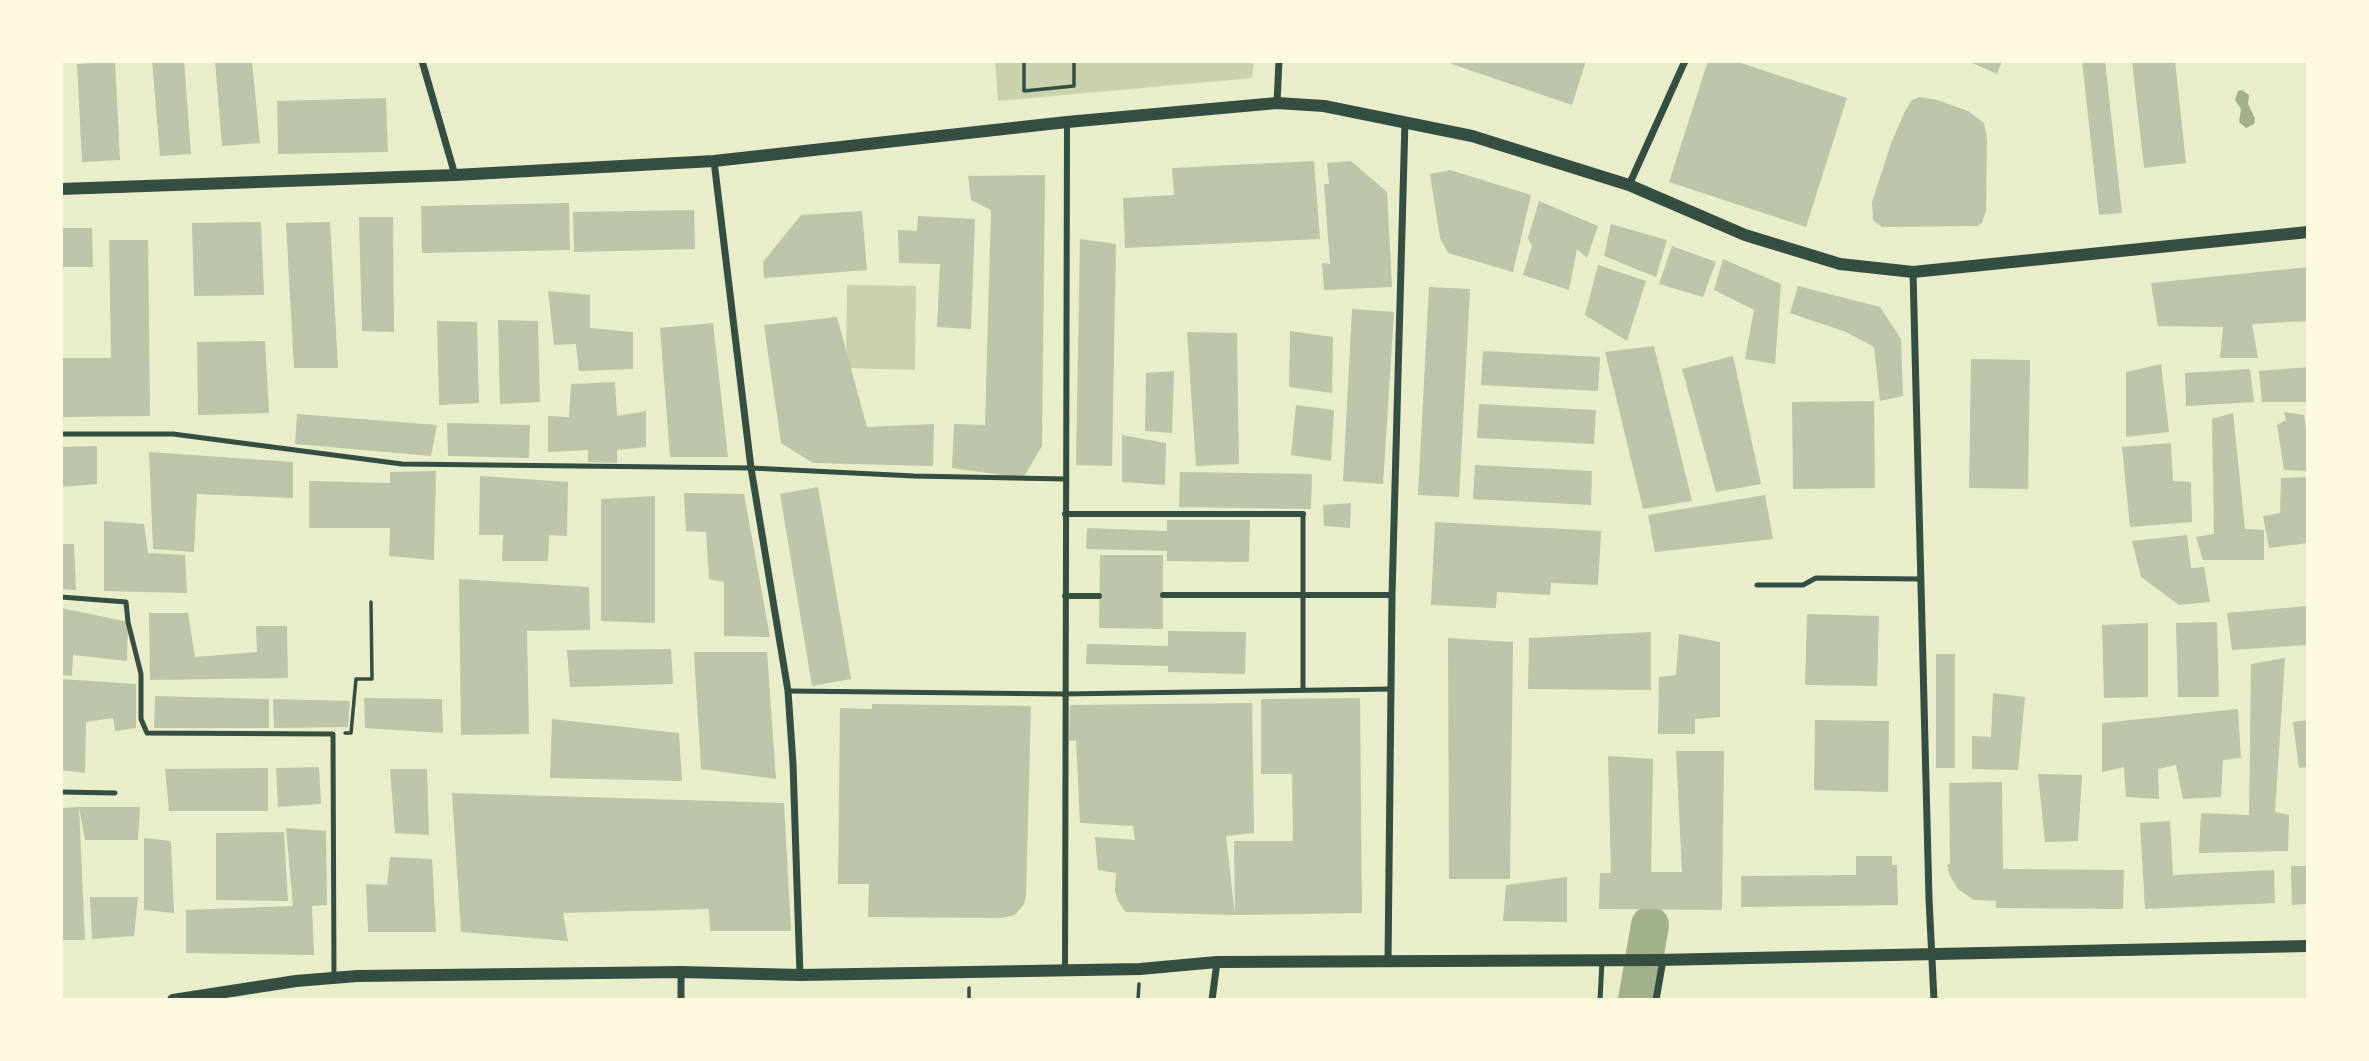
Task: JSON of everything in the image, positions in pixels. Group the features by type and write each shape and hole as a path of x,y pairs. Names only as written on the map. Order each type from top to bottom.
{"street":[{"path":"422,61 455,175"},
{"path":"1277,103 1279,61"},
{"path":"1629,186 1685,61"},
{"path":"61,189 455,175 714,161 1067,122 1277,103 1324,106 1472,136 1629,186 1757,239 1840,264 1913,272 2308,232"},
{"path":"1388,962 1392,595 1405,121"},
{"path":"1065,970 1067,122"},
{"path":"714,161 751,468 788,691 800,975"},
{"path":"1913,272 1934,1000"},
{"path":"1065,514 1303,514"},
{"path":"1163,596 1392,595"},
{"path":"1065,596 1099,596"},
{"path":"173,1000 296,981 334,978 681,972 800,975 1140,969 1217,962 1660,960 2308,946"},
{"path":"1656,1000 1660,960"},
{"path":"1212,1000 1217,962"},
{"path":"681,972 681,1000"}],"lane":[{"path":"61,434 173,434 402,464 751,468 915,476 1065,478"},
{"path":"1303,514 1303,690"},
{"path":"1757,585 1803,585 1816,578 1921,579"},
{"path":"61,597 127,602 128,622 141,674 141,719 147,733 333,734 334,978"},
{"path":"788,691 1064,694 1391,689"},
{"path":"61,792 115,793"},
{"path":"1600,1000 1607,960"}],"path":[{"path":"1024,61 1024,90 1074,86 1074,61"},
{"path":"333,734 351,733 356,679 372,678 371,602"}],"shaded area":[{"path":"995,61 1254,61 1252,78 998,101"},
{"path":"2242,90 2249,95 2248,104 2255,118 2254,124 2246,128 2239,122 2241,109 2235,100 2238,91"},
{"path":"847,285 916,286 915,370 846,368"}],"building":[{"path":"152,61 184,61 191,154 160,156"},
{"path":"215,61 252,61 260,143 222,146"},
{"path":"1443,61 1586,61 1572,105"},
{"path":"1708,61 1735,61 1847,98 1806,227 1669,182"},
{"path":"1968,61 2002,61 1997,74"},
{"path":"2082,61 2105,61 2122,213 2099,215"},
{"path":"2132,61 2175,61 2186,163 2144,168"},
{"path":"115,62 120,160 82,162 77,64"},
{"path":"1919,97 1968,111 1984,123 1987,139 1986,211 1982,223 1977,226 1882,227 1873,220 1872,202 1892,141 1905,111 1912,100"},
{"path":"386,98 388,152 278,154 277,101"},
{"path":"1314,161 1320,239 1125,248 1123,198 1174,195 1172,168"},
{"path":"1351,161 1387,192 1392,287 1324,290 1322,263 1330,264 1324,184 1329,184 1327,163"},
{"path":"1450,170 1531,195 1513,272 1448,253 1440,238 1430,174"},
{"path":"1045,175 1042,446 1023,478 952,468 954,424 985,425 991,210 971,200 968,176"},
{"path":"1539,201 1598,226 1587,258 1577,249 1569,290 1523,275 1532,246 1528,238"},
{"path":"569,203 570,250 422,253 421,206"},
{"path":"694,210 695,249 574,252 573,212"},
{"path":"862,211 867,270 764,278 763,262 801,215"},
{"path":"918,216 975,219 971,329 937,327 940,264 899,263 898,230 917,231"},
{"path":"359,217 393,217 394,332 362,331"},
{"path":"261,222 264,295 194,296 192,223"},
{"path":"330,222 338,368 294,368 286,223"},
{"path":"1611,224 1667,240 1656,277 1604,256"},
{"path":"61,228 92,228 93,267 61,267"},
{"path":"1080,239 1116,244 1112,466 1076,465"},
{"path":"109,240 148,240 150,416 61,417 61,358 111,358"},
{"path":"1672,246 1716,262 1703,297 1659,284"},
{"path":"1723,259 1781,284 1775,364 1745,359 1754,310 1714,290"},
{"path":"1598,265 1646,281 1627,341 1585,315"},
{"path":"2308,267 2308,321 2252,324 2258,358 2220,358 2223,327 2158,326 2151,283"},
{"path":"1798,286 1880,307 1901,339 1903,396 1880,401 1874,347 1846,332 1790,313"},
{"path":"1429,287 1470,289 1459,497 1418,495"},
{"path":"548,291 590,295 590,328 633,332 633,369 579,371 576,344 554,345"},
{"path":"1352,309 1394,312 1383,484 1343,481"},
{"path":"837,317 867,427 934,424 933,466 813,463 781,443 764,325"},
{"path":"498,320 538,321 540,402 500,404"},
{"path":"437,321 477,322 479,403 439,405"},
{"path":"713,323 728,457 670,457 660,328"},
{"path":"1290,331 1333,337 1332,393 1289,387"},
{"path":"1187,332 1237,333 1239,464 1196,466"},
{"path":"265,341 269,413 198,415 197,342"},
{"path":"1654,346 1692,501 1643,509 1605,352"},
{"path":"1483,351 1600,357 1598,391 1481,385"},
{"path":"1733,356 1761,484 1716,492 1682,369"},
{"path":"1971,359 2030,360 2028,489 1969,488"},
{"path":"2161,364 2169,432 2126,437 2126,372"},
{"path":"2308,367 2308,402 2262,402 2259,371"},
{"path":"2250,369 2254,402 2186,406 2185,373"},
{"path":"1174,371 1172,433 1145,431 1146,373"},
{"path":"615,382 617,416 646,411 646,447 617,450 617,463 588,462 588,450 548,452 548,416 569,417 571,384"},
{"path":"1874,401 1875,488 1793,489 1792,402"},
{"path":"1479,404 1596,410 1594,444 1477,438"},
{"path":"1296,405 1334,410 1331,461 1291,455"},
{"path":"2284,412 2304,415 2308,441 2308,471 2284,470 2277,425 2286,420"},
{"path":"2233,413 2245,529 2264,530 2264,560 2203,560 2196,537 2214,534 2212,419"},
{"path":"297,414 437,425 431,456 295,444"},
{"path":"447,423 530,425 529,458 448,456"},
{"path":"1122,435 1166,443 1165,485 1122,482"},
{"path":"2171,443 2173,481 2191,482 2192,522 2130,527 2122,447"},
{"path":"97,446 97,484 61,487 61,447"},
{"path":"149,452 293,462 293,498 197,494 194,552 153,549"},
{"path":"1475,465 1592,471 1591,505 1473,499"},
{"path":"436,471 434,560 389,556 390,528 309,528 309,481 390,483 390,472"},
{"path":"1180,472 1312,474 1311,509 1179,507"},
{"path":"480,476 568,482 567,536 549,535 548,561 502,561 503,535 479,535"},
{"path":"2308,477 2308,543 2269,548 2263,516 2280,513 2281,478"},
{"path":"818,487 851,679 812,686 780,494"},
{"path":"684,493 744,494 770,637 724,636 724,582 709,579 706,532 686,531"},
{"path":"1765,495 1773,539 1655,552 1648,515"},
{"path":"655,496 655,623 601,621 601,499"},
{"path":"1351,503 1350,528 1324,526 1323,505"},
{"path":"1167,520 1250,520 1249,562 1167,561 1167,551 1086,549 1087,528 1167,531"},
{"path":"104,521 144,524 148,553 185,555 187,593 104,591"},
{"path":"1435,522 1601,531 1598,585 1551,583 1550,595 1497,592 1496,608 1431,605"},
{"path":"2187,535 2191,568 2204,567 2210,602 2179,605 2141,577 2132,541"},
{"path":"61,544 74,544 76,590 61,589"},
{"path":"1100,555 1163,555 1163,629 1099,628"},
{"path":"459,579 589,587 590,630 527,631 529,734 461,735"},
{"path":"2308,606 2308,645 2232,650 2227,613"},
{"path":"61,608 128,622 127,661 73,655 72,676 61,675"},
{"path":"149,613 188,613 195,657 257,652 256,626 287,626 288,678 150,680"},
{"path":"1807,614 1879,616 1877,686 1805,685"},
{"path":"2217,622 2219,697 2178,697 2176,623"},
{"path":"2148,623 2148,697 2104,698 2102,625"},
{"path":"1168,631 1246,632 1245,674 1168,672 1168,666 1086,664 1087,644 1168,646"},
{"path":"1651,632 1651,690 1528,689 1529,638"},
{"path":"1679,634 1720,642 1720,717 1695,719 1695,734 1658,734 1659,677 1676,675"},
{"path":"1448,638 1513,642 1510,879 1449,879"},
{"path":"671,649 673,684 570,687 567,650"},
{"path":"694,652 767,652 776,779 701,769"},
{"path":"1936,654 1955,654 1955,768 1936,768"},
{"path":"2285,658 2275,812 2289,815 2288,851 2199,853 2201,813 2249,815 2251,664"},
{"path":"61,679 136,684 136,728 115,731 113,718 86,722 85,773 61,770"},
{"path":"1993,693 2025,697 2018,770 1972,769 1972,736 1991,737"},
{"path":"155,696 269,699 269,728 154,728"},
{"path":"364,698 442,699 443,733 365,728"},
{"path":"1360,698 1362,913 1235,915 1234,841 1293,841 1292,774 1261,774 1261,699"},
{"path":"273,699 350,701 348,727 274,728"},
{"path":"1252,703 1254,833 1226,836 1235,915 1126,912 1115,891 1116,873 1098,870 1095,837 1135,840 1133,826 1080,823 1076,740 1069,741 1070,705"},
{"path":"872,704 1031,706 1026,896 1024,904 1015,915 1002,918 868,917 869,884 838,884 840,708 872,709"},
{"path":"2238,709 2241,758 2223,760 2221,797 2183,799 2176,765 2158,769 2159,799 2126,797 2124,767 2102,772 2102,723"},
{"path":"552,719 679,733 682,781 550,778"},
{"path":"1815,720 1889,721 1888,792 1814,790"},
{"path":"2308,720 2308,767 2299,768 2293,722"},
{"path":"1676,751 1724,751 1722,910 1599,909 1600,873 1611,873 1608,756 1653,759 1651,872 1682,872"},
{"path":"319,767 321,804 278,807 276,768"},
{"path":"268,768 268,811 169,811 165,769"},
{"path":"390,769 427,769 429,835 395,833"},
{"path":"2038,774 2082,775 2078,841 2045,842"},
{"path":"2002,782 2003,869 2124,870 2123,909 1996,908 1996,901 1974,900 1958,889 1947,865 1950,864 1949,783"},
{"path":"452,793 784,803 791,931 710,931 709,909 563,913 568,941 461,932"},
{"path":"79,807 140,807 138,840 85,840"},
{"path":"79,807 85,940 61,940 61,808"},
{"path":"2170,821 2173,875 2274,870 2275,903 2145,909 2140,823"},
{"path":"286,828 326,831 327,905 312,906 314,955 186,953 186,910 293,906"},
{"path":"284,832 288,901 216,900 216,833"},
{"path":"144,838 171,841 174,913 144,910"},
{"path":"1856,856 1892,856 1892,865 1897,865 1898,905 1741,907 1741,876 1856,875"},
{"path":"390,857 432,859 436,932 368,932 366,884 387,885"},
{"path":"2291,866 2308,866 2308,904 2292,905"},
{"path":"1567,877 1567,922 1503,921 1506,885"},
{"path":"90,897 138,897 134,936 92,939"}],"waterway":[{"path":"1637,1000 1650,925"}]}
